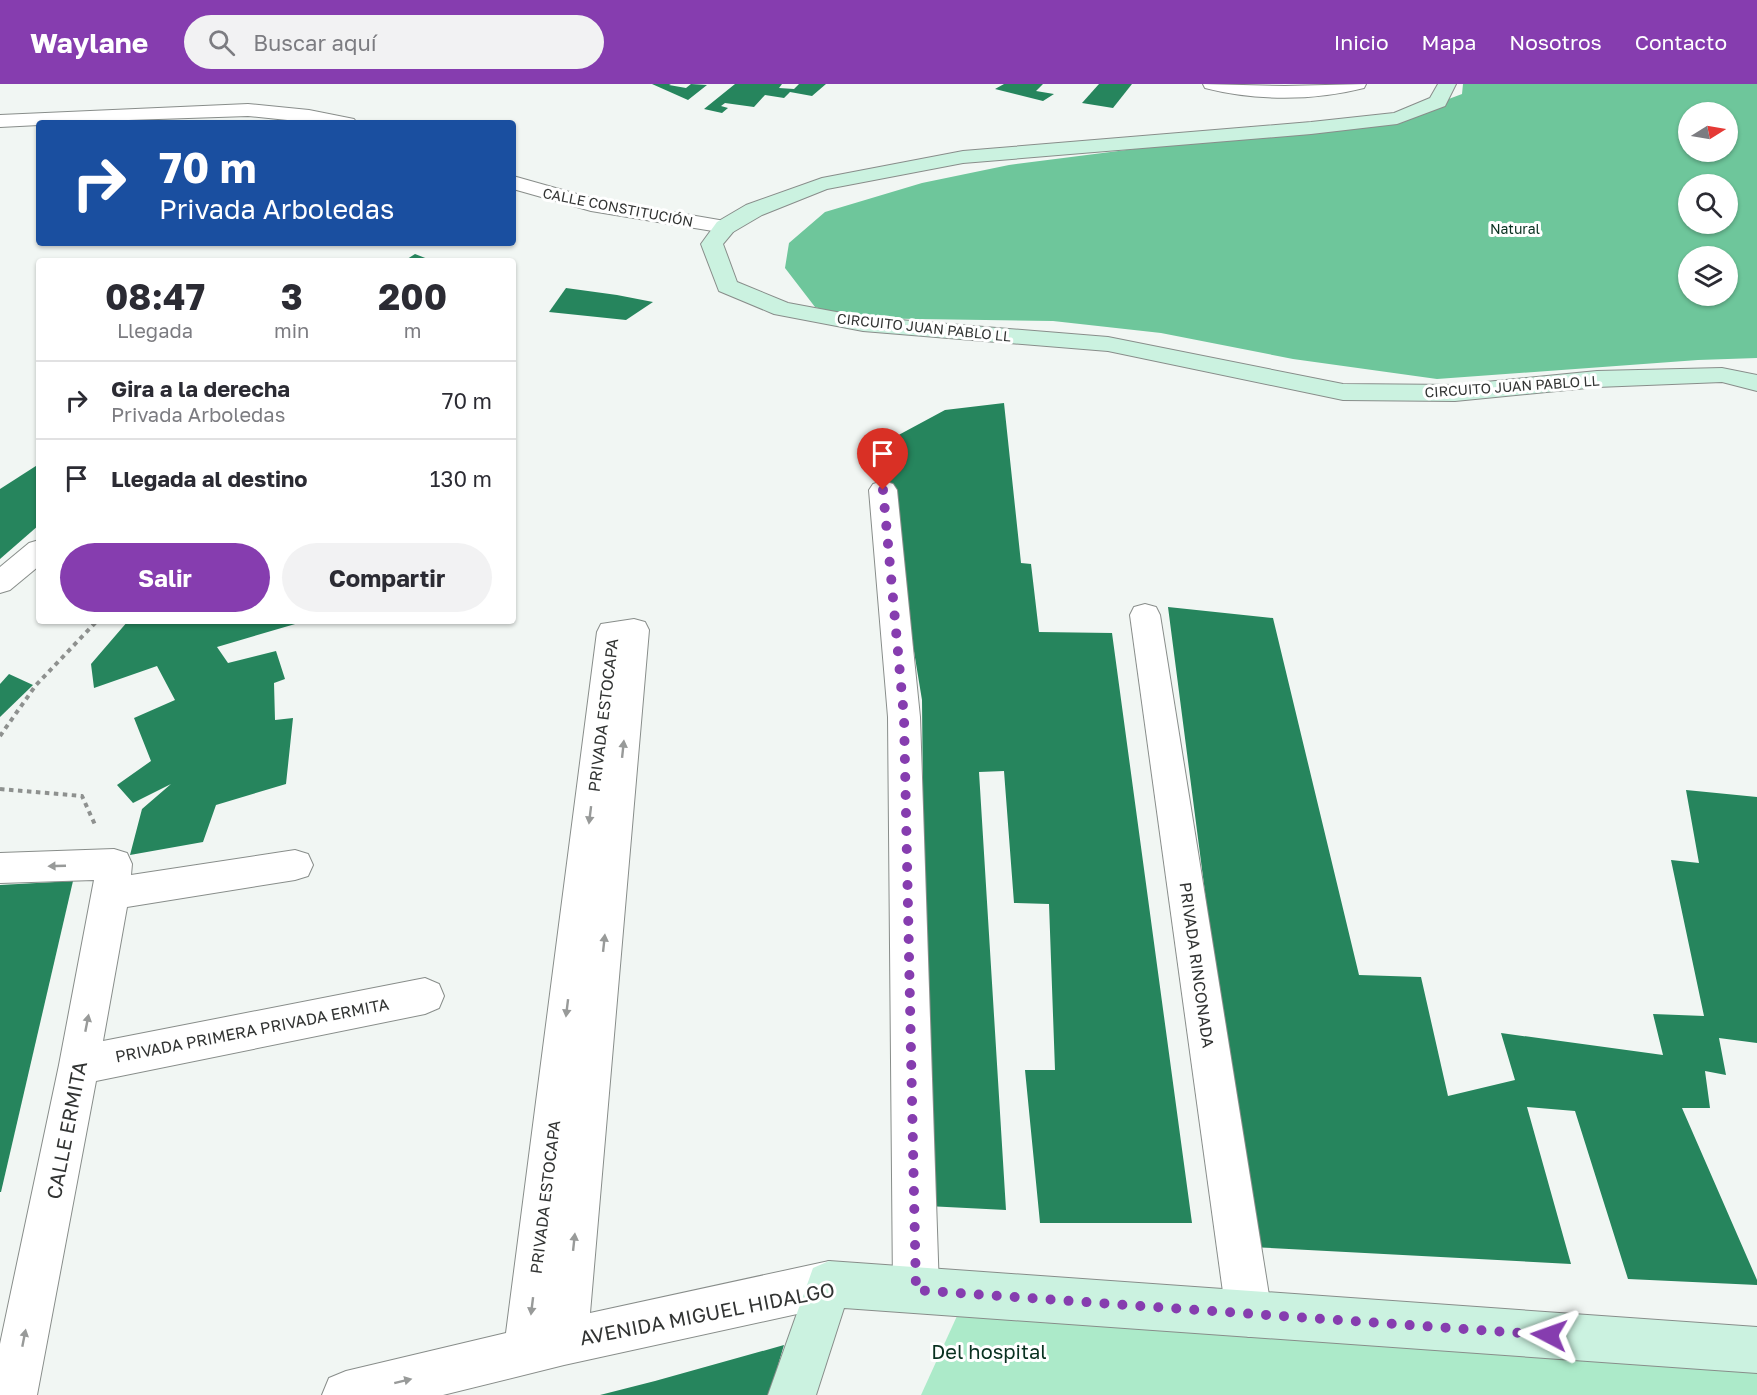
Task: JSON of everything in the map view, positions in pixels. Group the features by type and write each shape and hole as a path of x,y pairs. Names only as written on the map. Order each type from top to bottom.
{"main road":[{"path":"718,235 754,210 822,184 963,157 1311,128 1397,118 1438,102 1447,84"},
{"name":"CIRCUITO JUAN PABLO LL","path":"718,235 727,286 782,309 863,324 1108,344 1343,392 1455,393 1597,379 1722,375 1757,383"},
{"path":"792,1395 829,1284"},
{"name":"AVENIDA MIGUEL HIDALGO","path":"829,1284 1757,1350"}],"street":[{"path":"1212,84 1234,89 1292,93 1358,84"},
{"path":"0,121 248,110 331,120"},
{"path":"160,120 218,117 245,120"},
{"path":"0,128 36,126"},
{"name":"CALLE CONSTITUCIÓN","path":"516,183 542,193 630,212 718,235"},
{"name":"CALLE CONSTITUCIÓN","path":"516,199 611,229"},
{"name":"CALLE CONSTITUCIÓN","path":"644,236 718,235"},
{"path":"883,490 904,717 916,1290"},
{"path":"0,583 36,553"},
{"name":"PRIVADA RINCONADA","path":"1145,615 1249,1314"},
{"name":"PRIVADA ESTOCAPA","path":"634,630 546,1346 612,632 634,630"},
{"path":"0,868 112,879 295,865"},
{"name":"CALLE ERMITA","path":"13,1395 79,1065 112,879"},
{"name":"PRIVADA PRIMERA PRIVADA ERMITA","path":"79,1065 425,996"},
{"name":"AVENIDA MIGUEL HIDALGO","path":"346,1395 546,1346 829,1284"}],"path":[{"path":"0,736 36,685 94,624"},
{"path":"0,789 82,796 112,879"}],"green space":[{"name":"Natural","path":"1463,84 1757,84 1757,358 1698,360 1437,379 1293,359 1161,333 1053,321 852,318 815,307 785,268 789,243 825,212 922,183 1009,165 1197,141 1374,127 1462,94"},
{"name":"Del hospital","path":"962,1305 1757,1370 1757,1395 921,1395"}],"building":[{"path":"652,84 671,84 669,85 686,88 691,84 707,85 688,100"},
{"path":"735,84 782,84 779,88 794,89 799,84 826,84 812,96 790,92 784,98 765,95 754,107 725,103 721,106 728,108 722,113 704,109"},
{"path":"1004,84 1043,84 1036,91 1054,94 1043,101 995,89"},
{"path":"1099,84 1132,84 1113,108 1082,103"},
{"path":"415,254 425,258 409,258"},
{"path":"566,288 653,302 626,320 549,312"},
{"path":"1004,403 1021,563 1031,564 1039,632 1112,633 1192,1223 1040,1223 1025,1070 1055,1070 1049,904 1014,903 1004,771 979,772 1006,1210 927,1206 922,700 880,445 945,410"},
{"path":"36,466 36,528 0,559 0,489"},
{"path":"1168,607 1273,618 1359,975 1421,977 1448,1096 1515,1080 1501,1033 1663,1055 1653,1014 1704,1016 1671,860 1699,863 1686,790 1757,797 1757,1043 1719,1038 1726,1075 1705,1071 1710,1108 1682,1108 1757,1280 1757,1285 1628,1279 1575,1111 1527,1107 1571,1264 1251,1247"},
{"path":"125,624 295,624 217,647 228,663 276,651 285,679 274,683 275,720 293,718 286,784 216,805 203,842 130,855 142,809 171,784 133,803 117,785 151,761 134,718 175,700 157,666 94,688 91,664"},
{"path":"9,674 33,685 0,717 0,684"},
{"path":"73,881 1,1192 0,1192 0,885"},
{"path":"784,1345 769,1395 600,1395 655,1381"}],"route":[{"path":"883,490 904,717 916,1290 1549,1335"}]}
